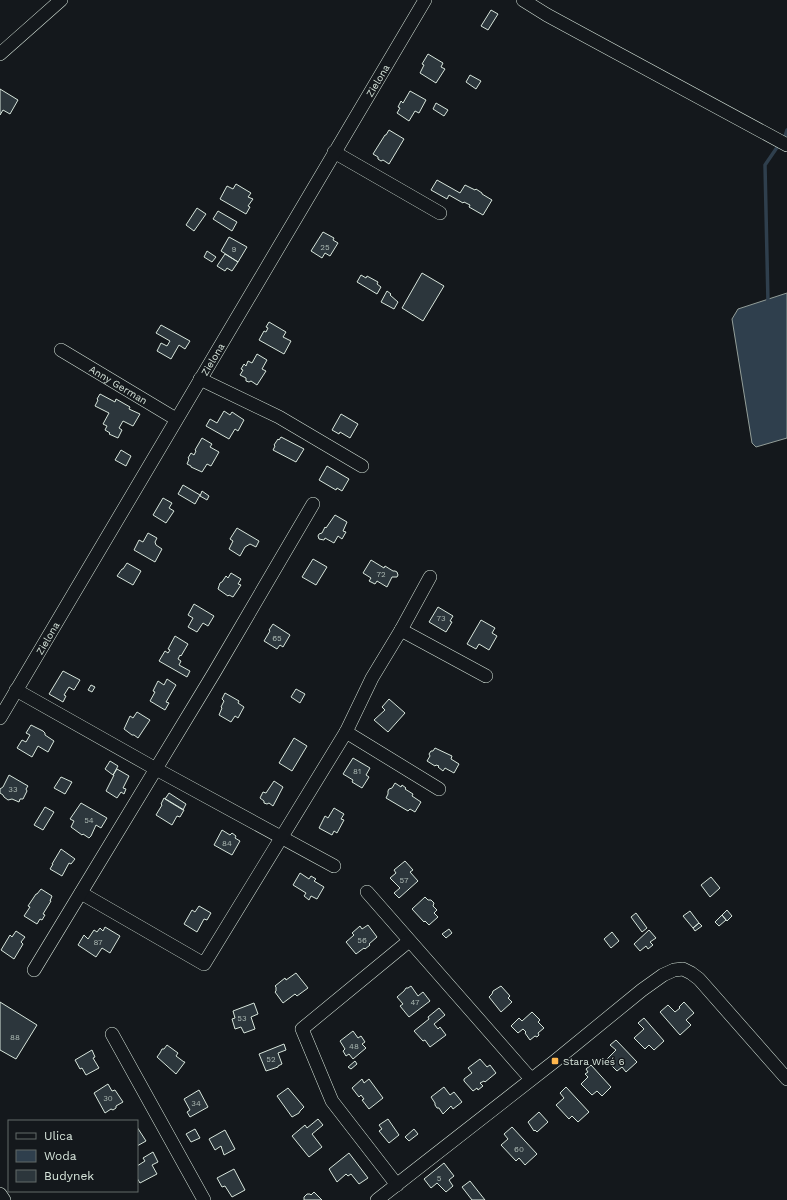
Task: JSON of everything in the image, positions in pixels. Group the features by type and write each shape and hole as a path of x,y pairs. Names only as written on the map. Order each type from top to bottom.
{"street":[{"path":"0,54 61,0"},
{"name":"Zielona","path":"0,718 425,0"},
{"path":"523,0 547,15 787,145"},
{"path":"334,152 440,213"},
{"name":"Anny German","path":"61,350 176,419"},
{"path":"200,379 279,417 362,466"},
{"path":"34,970 214,673 313,504"},
{"path":"81,893 204,964 346,732 372,678 401,630 430,577"},
{"path":"401,630 486,676"},
{"path":"16,690 156,769 334,866"},
{"path":"346,732 439,789"},
{"path":"367,892 531,1079"},
{"path":"396,1185 332,1101 302,1029 409,941"},
{"path":"377,1200 647,986 663,975 674,970 683,970 691,973 699,979 787,1079"},
{"path":"112,1034 204,1200"},
{"path":"0,1194 4,1200"}],"water":[{"path":"787,293 787,438 756,447 752,443 732,319 738,309"}],"building":[{"path":"491,10 498,14 488,30 481,26"},
{"path":"428,54 443,63 441,67 445,69 436,83 420,73 424,65 422,64"},
{"path":"470,75 481,81 476,89 466,82"},
{"path":"0,89 18,100 10,114 3,110 0,115"},
{"path":"410,91 426,100 419,113 415,111 409,121 397,113 400,108 398,107 401,101 403,103"},
{"path":"436,103 448,110 444,116 433,109"},
{"path":"389,130 404,139 389,164 383,160 381,161 373,154"},
{"path":"437,180 460,193 465,185 475,190 476,189 492,200 483,215 469,207 470,205 464,202 463,203 449,195 447,199 431,190"},
{"path":"236,184 251,193 248,197 253,199 248,206 250,207 246,214 220,199 227,186 233,189"},
{"path":"197,208 206,214 194,231 186,225"},
{"path":"218,211 237,222 232,231 213,219"},
{"path":"323,232 334,238 333,240 338,243 330,256 325,253 322,258 311,251"},
{"path":"229,237 247,247 238,262 221,251"},
{"path":"207,251 216,257 212,262 204,257"},
{"path":"225,254 238,262 232,271 227,268 225,271 217,266"},
{"path":"422,273 444,286 423,321 402,308"},
{"path":"361,275 366,278 367,276 378,282 377,284 381,287 377,294 357,282"},
{"path":"387,291 398,302 394,309 381,302"},
{"path":"269,322 286,332 283,337 291,341 284,354 259,340 264,331 266,332 268,328 266,327"},
{"path":"161,325 190,341 185,349 179,345 171,359 157,351 161,343 167,346 170,341 156,333"},
{"path":"257,354 267,360 262,369 266,371 257,385 251,381 246,381 246,378 240,375 244,364 246,366 248,361 252,363"},
{"path":"100,394 115,402 116,399 130,407 129,409 140,414 133,426 123,421 119,428 122,430 118,438 109,434 110,433 105,430 107,426 103,424 109,413 95,406"},
{"path":"224,411 230,415 232,412 244,420 238,431 235,429 229,439 206,426 210,419 217,423"},
{"path":"341,414 358,424 350,438 340,432 339,434 332,430"},
{"path":"281,437 304,449 296,462 273,450 274,445"},
{"path":"202,438 212,444 210,447 219,452 211,466 207,464 202,472 187,464 188,458 191,453 194,455 195,450"},
{"path":"121,450 131,456 126,466 115,460"},
{"path":"327,466 349,479 342,491 337,488 336,490 319,480"},
{"path":"183,485 200,495 195,504 178,494"},
{"path":"202,491 209,496 207,500 200,496"},
{"path":"163,498 172,503 169,508 174,511 166,523 153,515"},
{"path":"335,515 347,522 343,531 346,532 342,539 338,536 334,543 325,538 324,540 319,539 319,534 322,533"},
{"path":"237,528 259,541 256,547 250,544 245,547 240,556 229,549 233,541 230,539"},
{"path":"148,533 157,538 155,542 156,545 162,549 155,562 134,550 139,540 143,542"},
{"path":"313,559 327,567 316,585 302,577"},
{"path":"371,560 384,568 385,566 397,572 397,577 392,577 387,587 377,581 375,584 369,581 371,578 363,573"},
{"path":"127,563 141,571 133,585 117,576"},
{"path":"231,573 241,579 238,584 241,585 233,597 228,596 218,589 220,583 226,576 228,578"},
{"path":"194,604 214,616 208,626 203,623 197,632 188,627 193,618 188,615"},
{"path":"438,607 453,616 450,621 452,622 446,632 429,622"},
{"path":"481,620 495,628 492,633 497,636 489,650 479,644 476,649 467,644"},
{"path":"273,624 290,635 283,647 280,645 277,649 264,641"},
{"path":"175,636 188,644 178,659 181,661 179,665 190,671 187,677 159,661 165,651 168,653 170,650 168,649"},
{"path":"63,671 80,680 74,690 69,687 64,695 66,696 63,702 49,694"},
{"path":"167,679 176,685 166,702 169,703 165,710 150,701 155,692 153,691 158,681 164,685"},
{"path":"91,685 95,687 92,692 88,690"},
{"path":"296,689 305,694 300,703 291,697"},
{"path":"225,693 239,701 238,703 244,707 238,718 235,716 231,722 219,715 224,701 222,699"},
{"path":"389,699 405,713 388,732 374,720 385,710 382,707"},
{"path":"137,712 150,720 138,738 124,729 130,716 133,718"},
{"path":"31,725 43,731 45,735 54,741 48,752 38,746 32,757 17,748 22,740 26,742 30,735 26,733"},
{"path":"294,738 307,746 292,771 279,763"},
{"path":"435,748 452,756 451,759 459,764 454,773 445,768 443,771 438,767 439,766 435,766 427,761 430,756 429,754"},
{"path":"353,758 370,768 366,775 369,777 362,788 343,774"},
{"path":"110,761 118,766 113,775 105,769"},
{"path":"117,769 129,776 123,788 126,789 124,794 121,792 117,798 106,791"},
{"path":"9,775 28,786 23,799 20,799 19,802 12,799 8,800 0,793 0,789 3,787"},
{"path":"61,777 72,782 65,794 54,788"},
{"path":"274,781 283,787 273,806 269,803 264,803 264,801 260,798 263,792 266,793"},
{"path":"395,783 401,787 402,785 413,794 412,796 421,802 415,812 410,809 408,811 386,798 389,789 392,788"},
{"path":"169,793 186,804 183,810 165,799"},
{"path":"164,798 184,810 180,817 177,816 172,825 156,815"},
{"path":"81,803 107,818 101,828 96,825 89,838 71,827 74,821 70,819"},
{"path":"45,807 54,812 43,830 34,825"},
{"path":"334,808 344,814 341,819 344,820 337,833 334,831 332,835 319,828 325,816 328,818"},
{"path":"222,830 230,835 232,833 236,836 235,838 240,841 232,855 214,845"},
{"path":"61,849 75,859 71,864 69,863 62,876 50,869"},
{"path":"405,861 413,870 410,872 418,881 399,898 394,893 400,888 390,878 396,873 394,870"},
{"path":"300,873 309,879 311,876 316,879 314,881 324,887 317,899 311,896 309,900 304,896 306,893 293,885"},
{"path":"711,877 720,888 710,897 701,885"},
{"path":"41,889 52,896 51,901 43,914 45,915 37,924 24,916 30,907 28,906"},
{"path":"425,897 434,903 433,906 437,910 434,913 438,917 429,925 425,921 424,922 412,909"},
{"path":"199,906 211,913 207,920 204,919 197,932 184,924 192,910 195,912"},
{"path":"727,910 732,916 727,921 722,915"},
{"path":"690,911 699,923 693,928 683,916"},
{"path":"636,913 647,928 642,932 631,917"},
{"path":"722,915 726,920 719,926 715,922"},
{"path":"699,923 702,926 695,931 693,928"},
{"path":"368,925 377,937 369,944 370,945 356,954 346,942 354,935 352,933 360,926 362,929"},
{"path":"105,927 120,936 110,953 102,948 96,957 78,945 84,935 88,939 94,930 97,932 100,928 103,931"},
{"path":"449,929 452,933 446,938 442,934"},
{"path":"649,930 656,938 650,942 653,945 648,949 646,946 640,951 634,944"},
{"path":"16,931 25,937 21,942 23,944 14,959 1,950 10,935 12,937"},
{"path":"612,932 619,941 611,948 604,939"},
{"path":"296,973 308,988 297,996 295,994 283,1003 275,992 275,986 285,978 286,980"},
{"path":"411,986 418,996 423,992 430,1001 409,1017 400,1006 403,1004 397,997 406,988"},
{"path":"501,986 510,996 508,998 512,1002 501,1012 489,997 493,991"},
{"path":"0,1002 37,1025 16,1059 0,1050"},
{"path":"684,1002 694,1013 686,1020 691,1025 680,1035 660,1012 668,1005 675,1012"},
{"path":"254,1003 258,1014 251,1017 255,1029 244,1033 241,1027 235,1029 232,1019 235,1018 233,1011"},
{"path":"439,1008 445,1015 434,1024 438,1029 440,1027 446,1035 430,1047 425,1040 423,1041 414,1031 429,1019 428,1017"},
{"path":"532,1012 540,1020 538,1022 544,1028 538,1033 539,1035 537,1037 535,1036 530,1040 523,1029 518,1033 511,1026 519,1018 522,1021"},
{"path":"644,1018 664,1041 654,1050 649,1045 645,1049 634,1038 644,1029 638,1023"},
{"path":"353,1031 358,1038 361,1036 365,1042 362,1044 366,1048 353,1059 349,1054 346,1056 343,1051 345,1049 340,1041"},
{"path":"616,1040 637,1062 626,1072 622,1067 617,1071 606,1060 616,1050 610,1045"},
{"path":"284,1044 286,1050 278,1053 282,1064 266,1071 259,1054"},
{"path":"167,1045 178,1053 176,1056 185,1062 176,1074 157,1057 162,1049 164,1049"},
{"path":"92,1050 95,1057 93,1058 99,1068 86,1075 82,1068 80,1069 75,1060"},
{"path":"480,1059 487,1067 490,1065 496,1073 485,1082 480,1083 483,1086 478,1090 477,1088 473,1091 464,1079 472,1073 468,1068"},
{"path":"355,1061 357,1064 351,1069 348,1067"},
{"path":"591,1065 611,1087 602,1096 597,1091 592,1095 581,1084 588,1077 585,1074 588,1072 586,1069"},
{"path":"362,1079 364,1083 369,1079 383,1098 369,1109 362,1100 364,1099 361,1095 359,1097 352,1088"},
{"path":"108,1084 112,1091 115,1090 123,1102 116,1106 113,1110 111,1109 105,1113 94,1093"},
{"path":"444,1087 450,1095 454,1092 462,1102 453,1109 451,1106 443,1114 439,1108 437,1108 431,1097"},
{"path":"566,1087 589,1112 578,1122 572,1116 569,1119 556,1105 564,1098 560,1093"},
{"path":"288,1088 304,1107 299,1113 292,1117 277,1096"},
{"path":"199,1090 208,1107 190,1117 187,1112 190,1110 184,1099"},
{"path":"539,1112 548,1122 537,1132 535,1130 534,1131 528,1122"},
{"path":"318,1119 323,1125 312,1134 322,1147 309,1157 292,1136 305,1125 307,1128"},
{"path":"388,1119 399,1135 389,1143 379,1131 382,1129 379,1125"},
{"path":"512,1127 537,1154 525,1165 519,1158 516,1161 501,1145 508,1139 504,1134"},
{"path":"138,1129 146,1141 138,1145"},
{"path":"195,1129 200,1138 191,1142 186,1134"},
{"path":"414,1129 418,1134 409,1141 405,1137"},
{"path":"225,1130 235,1149 224,1155 221,1146 215,1150 209,1139"},
{"path":"153,1152 158,1162 152,1165 157,1174 140,1183 138,1180 138,1165 145,1161 143,1158"},
{"path":"349,1153 368,1178 359,1184 351,1174 348,1176 346,1174 337,1182 329,1169"},
{"path":"444,1163 454,1176 449,1180 453,1186 446,1192 437,1183 431,1188 424,1179"},
{"path":"234,1169 245,1190 232,1197 225,1186 222,1187 217,1178"},
{"path":"470,1181 485,1200 472,1200 462,1187"},
{"path":"314,1192 322,1200 304,1200 304,1197 307,1194 311,1195"}],"waterway":[{"path":"785,136 787,130"},
{"path":"768,303 765,165 778,146"}],"place":[{"name":"Stara Wieś 6","path":"555,1061"}]}
